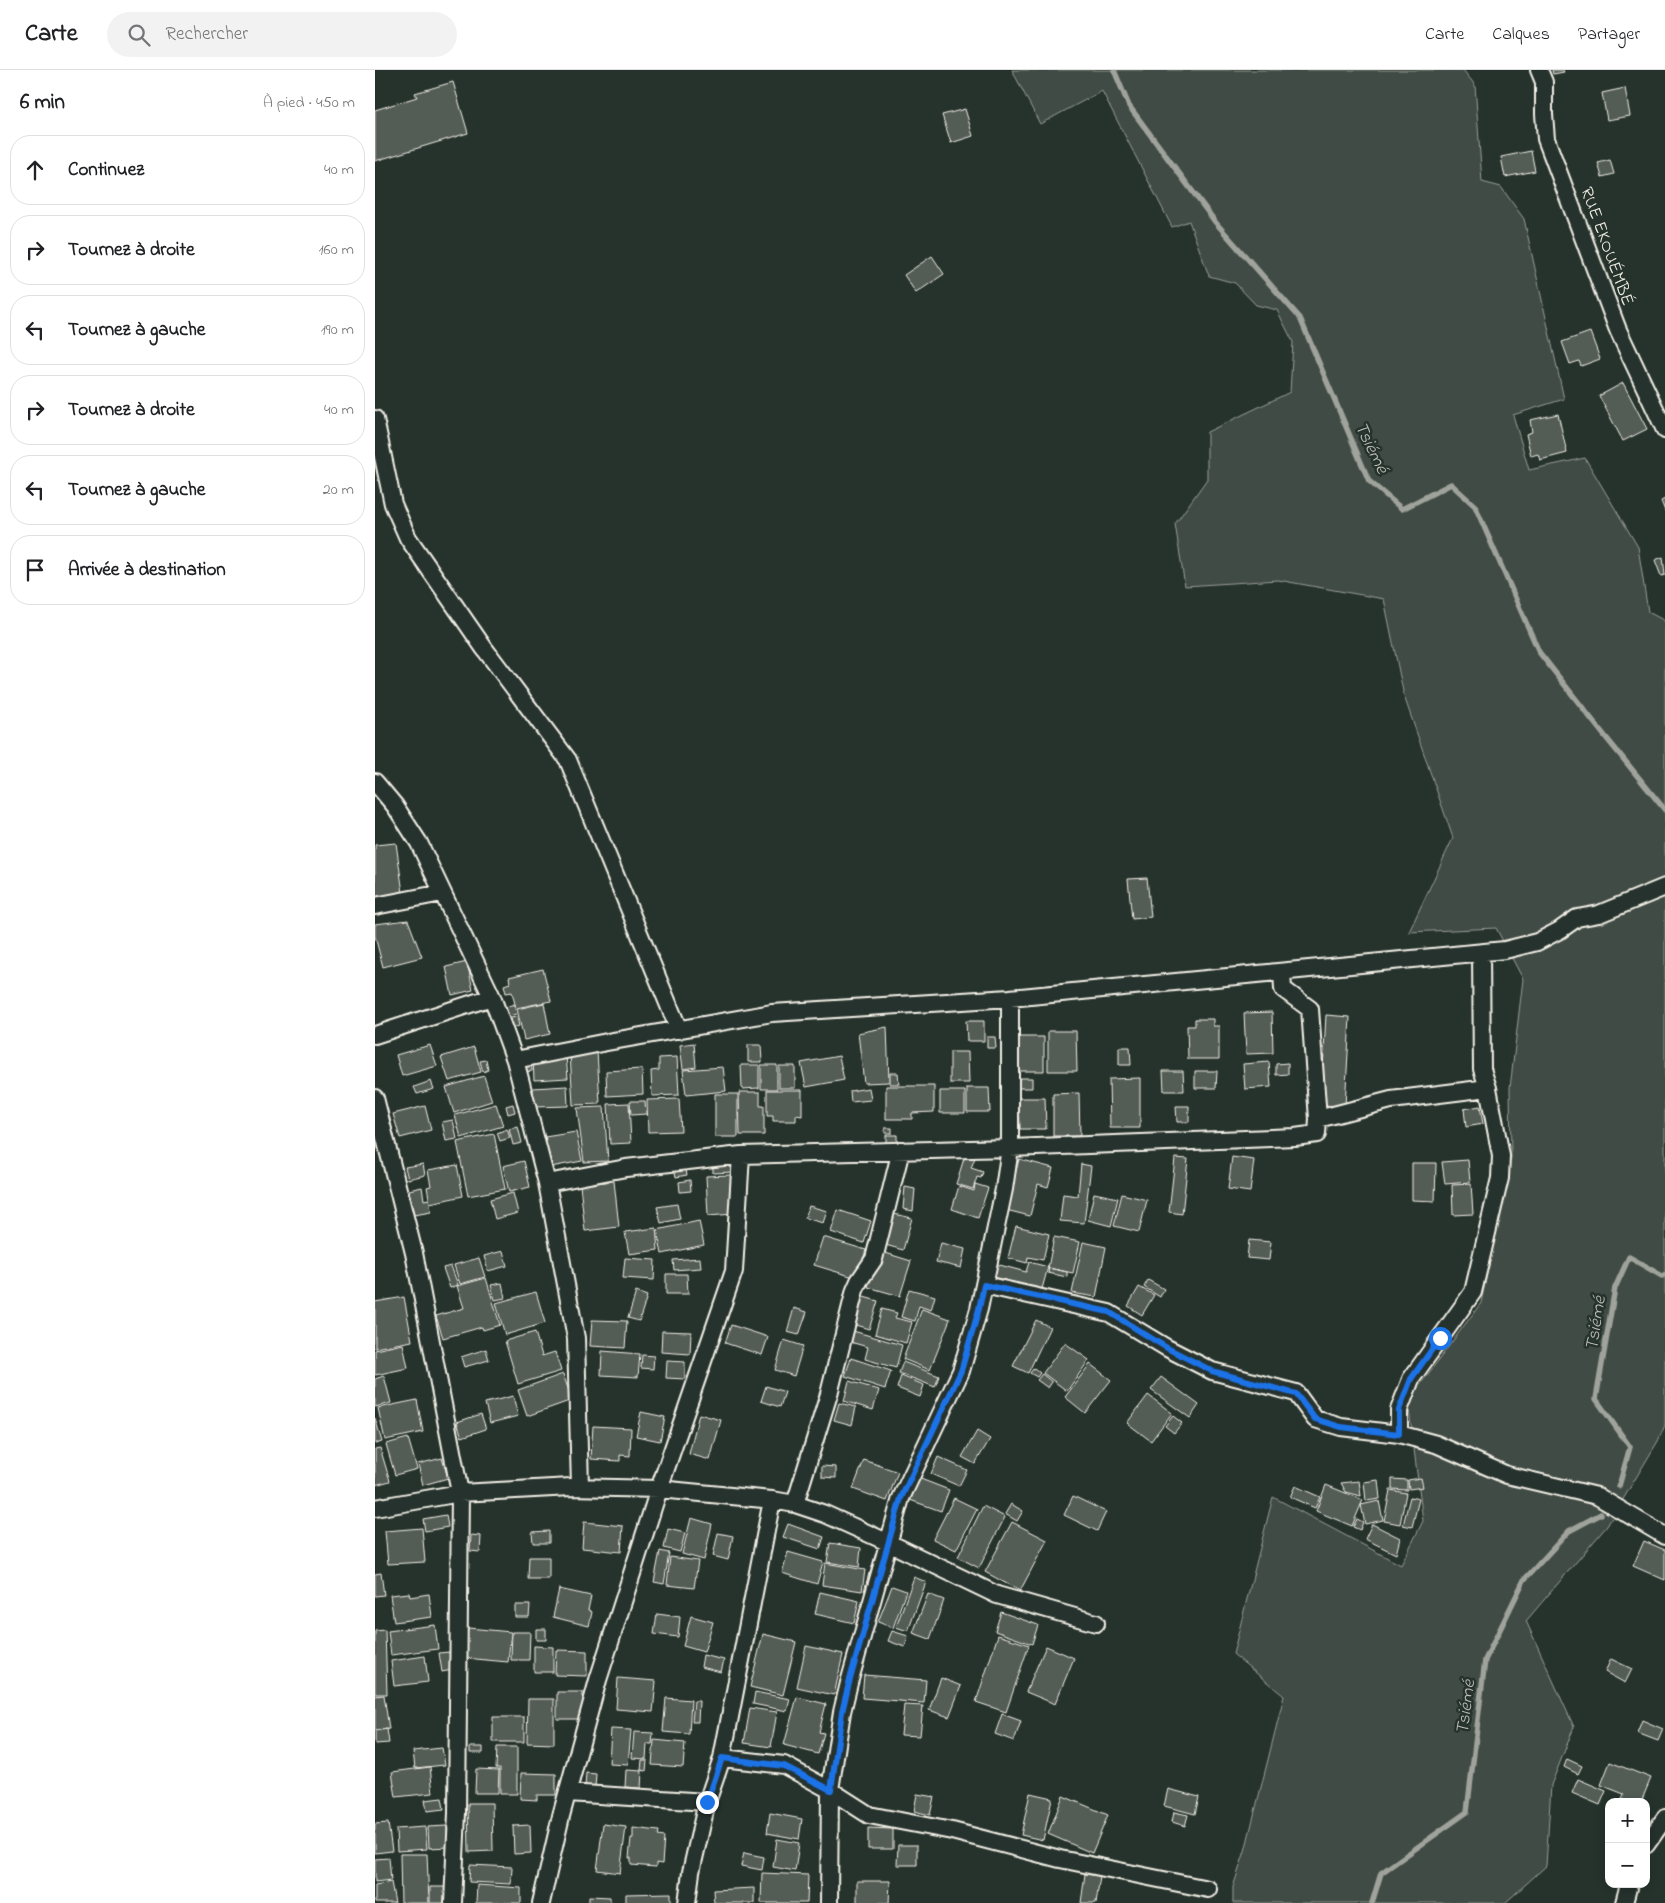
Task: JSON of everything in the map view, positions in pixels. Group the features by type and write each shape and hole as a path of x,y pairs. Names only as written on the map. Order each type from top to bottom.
{"street":[{"name":"RUE EKOUÉMBÉ","path":"1539,70 1544,82 1546,139 1617,330 1665,430"},
{"path":"375,419 393,504 408,538 484,648 568,760 679,1030"},
{"path":"375,782 395,806 419,843 492,998 515,1060 547,1184 576,1338 580,1487"},
{"path":"515,1060 772,1013 1010,998 1505,950 1537,942 1560,930 1577,918 1599,914 1665,886"},
{"path":"375,906 443,893"},
{"path":"1399,1434 1399,1410 1411,1379 1473,1292 1500,1178 1501,1156 1488,1088 1482,1069 1481,953"},
{"path":"547,1184 626,1168 741,1155 1010,1148 1295,1137 1317,1134 1319,1119 1310,1009 1283,989 1282,972"},
{"path":"375,1034 492,998"},
{"path":"829,1903 831,1790 842,1712 887,1542 901,1498 961,1371 979,1309 1004,1189 1010,1148 1010,998"},
{"path":"1319,1119 1391,1100 1488,1088"},
{"path":"375,1098 414,1253 460,1493 457,1814 453,1903"},
{"path":"795,1504 829,1394 855,1290 874,1259 901,1150"},
{"path":"541,1903 598,1680 659,1489 734,1271 741,1155"},
{"path":"984,1285 1109,1312 1167,1348 1212,1371 1296,1394 1315,1419 1341,1427 1399,1434 1436,1444 1507,1475 1597,1496 1665,1536"},
{"path":"375,1508 460,1493 580,1487 659,1489 772,1500 795,1504 825,1514 997,1595 1096,1623"},
{"path":"687,1903 691,1872 707,1802 722,1758 772,1500"},
{"path":"722,1758 784,1766 831,1790 869,1815 953,1831 1060,1859 1208,1889"},
{"path":"568,1793 707,1802"},
{"path":"1648,1843 1664,1823"},
{"path":"1624,1903 1628,1888"}],"shaded area":[{"path":"1012,70 1463,70 1475,85 1482,182 1501,187 1524,219 1564,399 1513,415 1529,470 1585,458 1638,547 1648,612 1665,621 1665,1425 1658,1441 1607,1526 1526,1621 1574,1727 1551,1785 1546,1866 1505,1903 1233,1903 1233,1887 1245,1851 1284,1696 1233,1654 1273,1497 1401,1565 1423,1521 1408,1401 1481,1303 1511,1158 1510,1088 1523,979 1496,928 1409,932 1453,838 1404,696 1384,599 1278,580 1185,586 1175,524 1207,479 1207,432 1290,392 1293,342 1277,310 1256,305 1235,283 1209,276 1189,221 1172,227 1102,91 1040,124"}],"building":[{"path":"1552,70 1563,70 1564,72 1553,74"},
{"path":"453,82 468,133 375,161 375,110 417,97 415,93"},
{"path":"1625,88 1630,116 1607,120 1602,93"},
{"path":"965,109 973,136 951,143 942,115"},
{"path":"1531,151 1535,171 1505,177 1501,157"},
{"path":"1610,160 1614,174 1602,177 1598,163"},
{"path":"932,256 944,274 916,293 904,275"},
{"path":"1590,332 1600,359 1581,366 1579,361 1570,364 1562,342"},
{"path":"1623,383 1647,429 1623,441 1599,396"},
{"path":"1558,414 1567,453 1540,460 1538,454 1531,456 1526,434 1532,432 1530,420"},
{"path":"1665,499 1665,511 1661,501"},
{"path":"1663,557 1665,575 1661,576 1655,560"},
{"path":"396,843 403,893 375,898 375,845"},
{"path":"1147,878 1151,917 1132,919 1128,879"},
{"path":"408,920 422,957 383,967 375,936 375,924"},
{"path":"467,962 473,990 452,995 446,967"},
{"path":"543,969 551,1001 516,1008 512,992 506,993 504,985 510,983 509,977"},
{"path":"544,1003 550,1034 524,1040 517,1009"},
{"path":"514,1004 516,1014 509,1016 506,1007"},
{"path":"1272,1012 1273,1053 1246,1054 1244,1013"},
{"path":"1326,1015 1350,1017 1345,1106 1321,1105"},
{"path":"517,1017 519,1026 512,1028 510,1018"},
{"path":"1195,1019 1213,1019 1213,1026 1219,1026 1219,1059 1188,1059 1187,1026 1195,1026"},
{"path":"966,1021 984,1021 984,1041 967,1041"},
{"path":"887,1027 889,1082 864,1083 858,1033"},
{"path":"1048,1031 1076,1031 1077,1071 1048,1071"},
{"path":"987,1037 995,1037 996,1048 987,1048"},
{"path":"1018,1037 1044,1037 1044,1071 1019,1071"},
{"path":"694,1043 696,1067 683,1069 680,1045"},
{"path":"430,1045 437,1066 402,1076 396,1055"},
{"path":"748,1045 761,1045 762,1062 748,1062"},
{"path":"474,1047 481,1072 449,1081 441,1057"},
{"path":"1119,1047 1130,1047 1131,1065 1119,1065"},
{"path":"597,1051 600,1104 573,1105 570,1053"},
{"path":"950,1052 968,1052 969,1083 950,1083"},
{"path":"566,1056 568,1078 534,1080 533,1058"},
{"path":"839,1056 844,1080 806,1087 801,1063"},
{"path":"677,1057 679,1095 652,1096 651,1071 659,1070 659,1058"},
{"path":"531,1059 532,1071 524,1072 524,1060"},
{"path":"486,1060 488,1070 483,1072 480,1061"},
{"path":"1269,1062 1271,1087 1245,1089 1243,1064"},
{"path":"1288,1063 1288,1074 1276,1075 1276,1064"},
{"path":"741,1065 759,1065 759,1088 742,1089"},
{"path":"761,1065 777,1065 777,1089 761,1089"},
{"path":"779,1066 795,1066 795,1088 779,1088"},
{"path":"723,1067 726,1091 686,1095 683,1070"},
{"path":"642,1069 643,1094 607,1096 606,1071"},
{"path":"1163,1071 1183,1071 1184,1091 1164,1091"},
{"path":"1195,1071 1217,1071 1216,1088 1195,1088"},
{"path":"890,1073 898,1073 899,1084 890,1084"},
{"path":"484,1076 492,1101 454,1113 446,1087"},
{"path":"1018,1078 1032,1078 1032,1088 1018,1088"},
{"path":"1140,1078 1140,1128 1110,1128 1109,1079"},
{"path":"431,1081 434,1089 417,1094 414,1087"},
{"path":"567,1086 568,1106 534,1107 533,1088"},
{"path":"886,1086 934,1086 934,1112 912,1113 912,1119 886,1119"},
{"path":"869,1088 871,1100 851,1102 850,1091"},
{"path":"967,1088 989,1088 990,1112 967,1112"},
{"path":"767,1090 802,1090 802,1116 796,1115 796,1121 773,1121 773,1116 767,1116"},
{"path":"940,1091 965,1091 965,1113 940,1113"},
{"path":"739,1092 760,1092 760,1106 764,1106 764,1135 740,1135"},
{"path":"1079,1093 1080,1136 1053,1136 1053,1094"},
{"path":"715,1094 738,1094 738,1137 715,1137"},
{"path":"1019,1098 1045,1098 1046,1129 1020,1129"},
{"path":"679,1099 681,1131 648,1132 647,1100"},
{"path":"630,1101 645,1101 646,1114 631,1115"},
{"path":"629,1103 631,1143 610,1144 608,1104"},
{"path":"496,1104 503,1126 461,1138 455,1115"},
{"path":"513,1104 515,1112 508,1114 506,1106"},
{"path":"425,1106 431,1130 400,1138 393,1114"},
{"path":"1176,1106 1189,1106 1189,1122 1177,1122"},
{"path":"1480,1106 1483,1124 1466,1127 1464,1109"},
{"path":"604,1107 608,1161 584,1162 577,1108"},
{"path":"453,1120 457,1139 446,1141 442,1122"},
{"path":"518,1127 522,1143 513,1145 509,1129"},
{"path":"885,1128 892,1128 892,1133 885,1133"},
{"path":"507,1129 510,1138 500,1141 497,1133"},
{"path":"576,1132 582,1161 551,1167 545,1137"},
{"path":"494,1134 505,1189 468,1196 457,1142"},
{"path":"886,1135 897,1135 897,1143 886,1143"},
{"path":"966,1152 976,1155 971,1168 983,1172 981,1178 977,1177 973,1189 956,1184"},
{"path":"1232,1157 1254,1160 1250,1192 1228,1189"},
{"path":"1175,1158 1188,1159 1182,1214 1169,1212"},
{"path":"1019,1159 1053,1168 1048,1187 1038,1184 1030,1216 1006,1210"},
{"path":"1468,1160 1470,1182 1445,1184 1442,1162"},
{"path":"524,1161 530,1187 509,1192 503,1166"},
{"path":"732,1162 732,1172 713,1173 713,1163"},
{"path":"1412,1163 1436,1163 1435,1201 1412,1200"},
{"path":"423,1164 425,1175 408,1179 405,1167"},
{"path":"1081,1164 1091,1166 1084,1223 1060,1221 1063,1194 1078,1196"},
{"path":"457,1165 463,1196 430,1203 427,1187 431,1186 428,1170"},
{"path":"685,1165 687,1175 676,1177 674,1167"},
{"path":"731,1175 733,1214 708,1216 706,1176"},
{"path":"690,1180 691,1191 680,1192 679,1182"},
{"path":"614,1181 619,1227 585,1231 580,1185"},
{"path":"975,1184 988,1188 978,1218 952,1209 959,1186 974,1191"},
{"path":"1471,1184 1473,1214 1453,1215 1452,1185"},
{"path":"422,1187 424,1200 429,1199 431,1212 414,1215 409,1190"},
{"path":"905,1187 915,1189 913,1211 903,1209"},
{"path":"513,1193 518,1213 495,1219 490,1199"},
{"path":"1094,1193 1118,1198 1111,1226 1088,1220"},
{"path":"1122,1194 1147,1200 1139,1232 1114,1226"},
{"path":"677,1204 680,1219 661,1223 657,1207"},
{"path":"809,1206 827,1211 823,1223 805,1218"},
{"path":"838,1210 871,1221 864,1243 831,1232"},
{"path":"890,1213 912,1218 903,1250 882,1244"},
{"path":"699,1221 704,1245 662,1254 657,1230"},
{"path":"1016,1226 1049,1234 1043,1260 1028,1257 1027,1263 1008,1258"},
{"path":"656,1228 658,1250 629,1254 625,1232"},
{"path":"823,1237 866,1250 857,1278 814,1265"},
{"path":"1054,1237 1080,1242 1073,1273 1048,1268"},
{"path":"1249,1240 1271,1242 1269,1260 1247,1258"},
{"path":"1083,1242 1106,1247 1096,1297 1072,1293"},
{"path":"941,1243 965,1249 961,1268 936,1262"},
{"path":"503,1251 507,1266 488,1271 484,1256"},
{"path":"879,1251 911,1261 900,1296 868,1287"},
{"path":"479,1258 485,1277 460,1284 454,1265"},
{"path":"625,1258 655,1260 654,1280 623,1278"},
{"path":"700,1258 701,1268 674,1270 673,1260"},
{"path":"1029,1262 1048,1267 1042,1289 989,1276 992,1263 1026,1272"},
{"path":"451,1266 458,1285 450,1288 443,1268"},
{"path":"1049,1268 1067,1272 1067,1277 1048,1273"},
{"path":"666,1274 687,1274 688,1294 666,1294"},
{"path":"486,1278 500,1325 483,1330 482,1327 443,1338 436,1316 464,1308 457,1286"},
{"path":"1148,1280 1164,1289 1160,1297 1144,1287"},
{"path":"502,1283 505,1298 495,1300 491,1285"},
{"path":"1139,1287 1154,1295 1142,1315 1128,1306"},
{"path":"909,1289 935,1296 931,1310 919,1306 915,1321 901,1317"},
{"path":"536,1292 545,1323 505,1335 496,1303"},
{"path":"636,1292 647,1296 639,1321 628,1318"},
{"path":"860,1296 878,1301 869,1329 852,1324"},
{"path":"404,1297 412,1341 375,1348 375,1302"},
{"path":"794,1308 807,1312 799,1335 787,1332"},
{"path":"882,1309 897,1313 895,1318 912,1322 906,1343 875,1334"},
{"path":"922,1309 950,1319 930,1370 903,1359"},
{"path":"592,1320 627,1321 625,1348 590,1346"},
{"path":"1036,1320 1050,1327 1028,1373 1013,1366"},
{"path":"731,1325 768,1337 762,1355 725,1343"},
{"path":"662,1331 691,1332 690,1354 661,1352"},
{"path":"853,1331 902,1345 896,1368 865,1359 868,1347 850,1342"},
{"path":"535,1332 542,1356 555,1352 561,1371 518,1384 505,1341"},
{"path":"784,1340 803,1346 794,1376 775,1370"},
{"path":"1065,1343 1089,1360 1067,1391 1043,1373"},
{"path":"403,1344 408,1368 375,1375 375,1350"},
{"path":"486,1349 489,1360 464,1367 461,1357"},
{"path":"602,1351 640,1354 638,1377 601,1375"},
{"path":"642,1355 654,1356 653,1369 641,1368"},
{"path":"851,1358 891,1371 885,1389 845,1376"},
{"path":"667,1361 685,1362 685,1379 666,1378"},
{"path":"903,1362 939,1376 935,1387 899,1373"},
{"path":"1090,1364 1111,1380 1085,1413 1065,1397"},
{"path":"1034,1368 1040,1373 1037,1377 1030,1373"},
{"path":"563,1374 572,1400 527,1416 518,1390"},
{"path":"1042,1374 1052,1382 1048,1388 1037,1380"},
{"path":"384,1376 391,1403 375,1407 375,1379"},
{"path":"901,1376 924,1385 920,1397 897,1388"},
{"path":"1161,1377 1199,1405 1190,1418 1151,1390"},
{"path":"849,1381 879,1390 873,1410 844,1401"},
{"path":"766,1386 785,1392 780,1407 761,1401"},
{"path":"1148,1395 1172,1413 1151,1441 1127,1423"},
{"path":"513,1396 518,1416 490,1423 485,1403"},
{"path":"417,1400 423,1432 385,1440 378,1408"},
{"path":"839,1403 856,1407 852,1425 834,1420"},
{"path":"641,1412 665,1417 660,1441 636,1436"},
{"path":"481,1414 486,1429 462,1437 457,1422"},
{"path":"699,1414 721,1420 710,1460 689,1454"},
{"path":"1173,1416 1182,1423 1174,1433 1165,1426"},
{"path":"375,1418 382,1442 375,1444"},
{"path":"593,1426 631,1428 630,1456 620,1455 620,1461 591,1459"},
{"path":"977,1431 990,1439 975,1464 962,1457"},
{"path":"408,1438 417,1469 395,1475 386,1444"},
{"path":"380,1448 390,1481 375,1485 375,1449"},
{"path":"938,1457 967,1470 959,1486 931,1474"},
{"path":"442,1458 448,1478 423,1485 418,1464"},
{"path":"864,1460 898,1472 887,1501 853,1489"},
{"path":"822,1466 836,1467 836,1478 822,1477"},
{"path":"918,1478 949,1490 941,1511 910,1500"},
{"path":"1421,1478 1423,1487 1409,1489 1408,1480"},
{"path":"1392,1479 1407,1480 1407,1490 1392,1489"},
{"path":"1378,1480 1380,1499 1366,1501 1364,1482"},
{"path":"1359,1481 1361,1496 1346,1492 1341,1483"},
{"path":"1326,1485 1363,1500 1352,1526 1316,1511"},
{"path":"1295,1486 1320,1497 1315,1508 1290,1497"},
{"path":"1390,1490 1406,1493 1400,1524 1384,1521"},
{"path":"1073,1496 1106,1512 1097,1531 1064,1515"},
{"path":"1410,1497 1419,1499 1412,1527 1403,1525"},
{"path":"954,1498 977,1509 956,1550 933,1539"},
{"path":"1379,1501 1383,1520 1365,1524 1361,1505"},
{"path":"1011,1504 1023,1511 1017,1521 1005,1514"},
{"path":"983,1506 1005,1517 979,1568 958,1557"},
{"path":"446,1515 448,1527 425,1531 423,1519"},
{"path":"691,1518 712,1524 704,1560 682,1554"},
{"path":"1357,1519 1363,1522 1360,1530 1353,1527"},
{"path":"584,1522 623,1526 621,1552 582,1548"},
{"path":"1012,1522 1047,1540 1020,1591 985,1572"},
{"path":"788,1524 824,1537 820,1549 783,1537"},
{"path":"1372,1524 1400,1538 1396,1554 1365,1539"},
{"path":"422,1528 425,1562 388,1564 385,1531"},
{"path":"668,1529 685,1533 680,1552 664,1548"},
{"path":"549,1531 549,1543 533,1543 532,1532"},
{"path":"718,1533 733,1536 728,1560 713,1556"},
{"path":"471,1535 481,1536 480,1552 470,1551"},
{"path":"1644,1541 1665,1550 1665,1580 1633,1566"},
{"path":"830,1543 861,1548 859,1567 827,1562"},
{"path":"660,1551 669,1553 664,1584 654,1582"},
{"path":"788,1552 823,1562 817,1584 782,1573"},
{"path":"529,1557 549,1557 549,1579 528,1579"},
{"path":"670,1557 698,1561 694,1588 667,1585"},
{"path":"825,1563 865,1570 862,1591 822,1585"},
{"path":"381,1573 384,1595 375,1596 375,1574"},
{"path":"869,1573 877,1575 873,1593 864,1591"},
{"path":"914,1577 926,1582 908,1631 896,1627"},
{"path":"892,1586 906,1591 893,1628 878,1622"},
{"path":"559,1589 591,1596 588,1610 592,1612 589,1626 553,1617"},
{"path":"820,1592 859,1601 854,1623 815,1614"},
{"path":"409,1593 410,1597 429,1594 432,1617 394,1622 390,1595"},
{"path":"928,1594 944,1600 930,1639 913,1633"},
{"path":"515,1605 530,1605 529,1617 515,1617"},
{"path":"1001,1612 1038,1625 1032,1644 995,1631"},
{"path":"657,1614 680,1617 678,1637 654,1634"},
{"path":"691,1616 713,1622 704,1652 683,1646"},
{"path":"435,1625 438,1649 391,1655 388,1631"},
{"path":"468,1628 511,1632 508,1662 465,1658"},
{"path":"536,1629 546,1629 546,1640 536,1640"},
{"path":"385,1630 387,1694 375,1694 375,1631"},
{"path":"892,1631 908,1636 905,1647 888,1641"},
{"path":"512,1632 530,1632 529,1660 511,1660"},
{"path":"763,1634 796,1642 783,1695 750,1687"},
{"path":"998,1635 1029,1645 1006,1712 976,1702"},
{"path":"534,1646 553,1647 553,1672 534,1672"},
{"path":"806,1646 843,1654 834,1695 797,1687"},
{"path":"1046,1646 1074,1658 1055,1704 1026,1692"},
{"path":"556,1650 587,1651 587,1676 555,1675"},
{"path":"449,1652 452,1670 442,1672 439,1653"},
{"path":"703,1655 724,1660 721,1672 701,1667"},
{"path":"425,1656 428,1682 394,1686 391,1661"},
{"path":"1611,1659 1632,1669 1625,1683 1605,1672"},
{"path":"864,1675 926,1680 924,1703 862,1698"},
{"path":"618,1678 656,1681 653,1712 616,1709"},
{"path":"941,1678 961,1686 949,1717 929,1710"},
{"path":"557,1692 583,1692 583,1719 557,1719"},
{"path":"755,1692 790,1699 787,1711 753,1704"},
{"path":"384,1695 389,1729 375,1730 375,1696"},
{"path":"797,1697 826,1704 819,1732 824,1733 818,1754 784,1745"},
{"path":"666,1698 691,1700 689,1734 663,1732"},
{"path":"528,1699 554,1699 554,1744 527,1743"},
{"path":"694,1701 699,1701 698,1722 692,1722"},
{"path":"904,1705 923,1706 920,1736 901,1735"},
{"path":"750,1708 777,1712 771,1747 744,1743"},
{"path":"1002,1714 1021,1721 1014,1741 995,1734"},
{"path":"493,1717 524,1717 524,1742 493,1742"},
{"path":"1642,1720 1663,1729 1658,1741 1637,1733"},
{"path":"387,1729 389,1743 375,1744 375,1731"},
{"path":"611,1729 631,1730 628,1765 609,1764"},
{"path":"634,1732 653,1733 652,1744 647,1744 646,1759 632,1758"},
{"path":"654,1740 685,1743 683,1767 652,1765"},
{"path":"470,1747 483,1747 483,1753 470,1753"},
{"path":"497,1747 517,1747 517,1794 500,1794 500,1768 496,1768"},
{"path":"442,1748 445,1765 415,1768 413,1751"},
{"path":"1567,1759 1582,1766 1578,1774 1564,1767"},
{"path":"642,1760 647,1760 646,1771 641,1770"},
{"path":"1610,1762 1651,1778 1643,1798 1622,1798 1624,1794 1601,1785"},
{"path":"430,1767 433,1793 396,1797 392,1772"},
{"path":"476,1769 499,1770 498,1793 475,1793"},
{"path":"626,1770 642,1771 641,1788 625,1787"},
{"path":"521,1773 556,1774 556,1795 537,1795 537,1800 520,1799"},
{"path":"586,1773 596,1774 595,1788 585,1787"},
{"path":"1578,1779 1606,1791 1600,1805 1572,1793"},
{"path":"1168,1789 1199,1797 1195,1814 1164,1806"},
{"path":"1030,1793 1052,1798 1043,1840 1021,1835"},
{"path":"917,1794 934,1797 930,1815 914,1811"},
{"path":"1063,1796 1108,1815 1092,1853 1048,1834"},
{"path":"442,1798 444,1809 427,1811 425,1800"},
{"path":"468,1803 492,1803 493,1851 469,1852"},
{"path":"1174,1812 1188,1815 1185,1826 1172,1822"},
{"path":"770,1813 802,1819 799,1839 767,1833"},
{"path":"388,1823 392,1851 375,1853 375,1824"},
{"path":"603,1824 626,1827 620,1873 597,1870"},
{"path":"530,1825 531,1853 514,1854 513,1826"},
{"path":"447,1826 448,1847 429,1848 428,1827"},
{"path":"425,1827 427,1849 397,1851 396,1829"},
{"path":"633,1828 659,1831 658,1836 664,1837 662,1864 656,1863 656,1867 631,1865 631,1858 629,1858"},
{"path":"868,1828 893,1829 893,1849 868,1849"},
{"path":"777,1839 799,1843 795,1871 773,1867"},
{"path":"898,1845 917,1845 917,1865 897,1865"},
{"path":"744,1853 764,1857 762,1870 741,1866"},
{"path":"400,1854 427,1854 429,1903 401,1903"},
{"path":"389,1858 391,1880 375,1882 375,1859"},
{"path":"470,1865 512,1867 511,1884 469,1882"},
{"path":"762,1873 808,1875 807,1903 761,1903"},
{"path":"1085,1874 1100,1876 1096,1903 1081,1903"},
{"path":"857,1881 890,1881 889,1903 857,1903"},
{"path":"391,1882 395,1903 375,1903 375,1885"},
{"path":"477,1885 521,1888 521,1903 476,1903"},
{"path":"430,1887 446,1887 446,1903 430,1903"},
{"path":"754,1888 754,1903 714,1903 713,1890"},
{"path":"671,1893 671,1903 626,1903 626,1894"},
{"path":"589,1896 610,1897 610,1903 589,1903"}],"waterway":[{"name":"Tsiémé","path":"1114,70 1129,106 1216,223 1300,318 1369,481 1402,509 1451,484 1475,506 1539,652 1665,810"},
{"name":"Tsiémé","path":"1619,1486 1630,1447 1596,1399 1615,1288 1629,1257 1662,1276 1665,1275"},
{"name":"Tsiémé","path":"1372,1903 1381,1873 1467,1812 1485,1660 1524,1580 1569,1531 1601,1514"}],"route":[{"path":"707,1802 722,1758 784,1766 831,1790 842,1712 887,1542 901,1498 961,1371 984,1285 1109,1312 1167,1348 1212,1371 1296,1394 1315,1419 1341,1427 1399,1434 1399,1410 1411,1379 1440,1338"}]}
